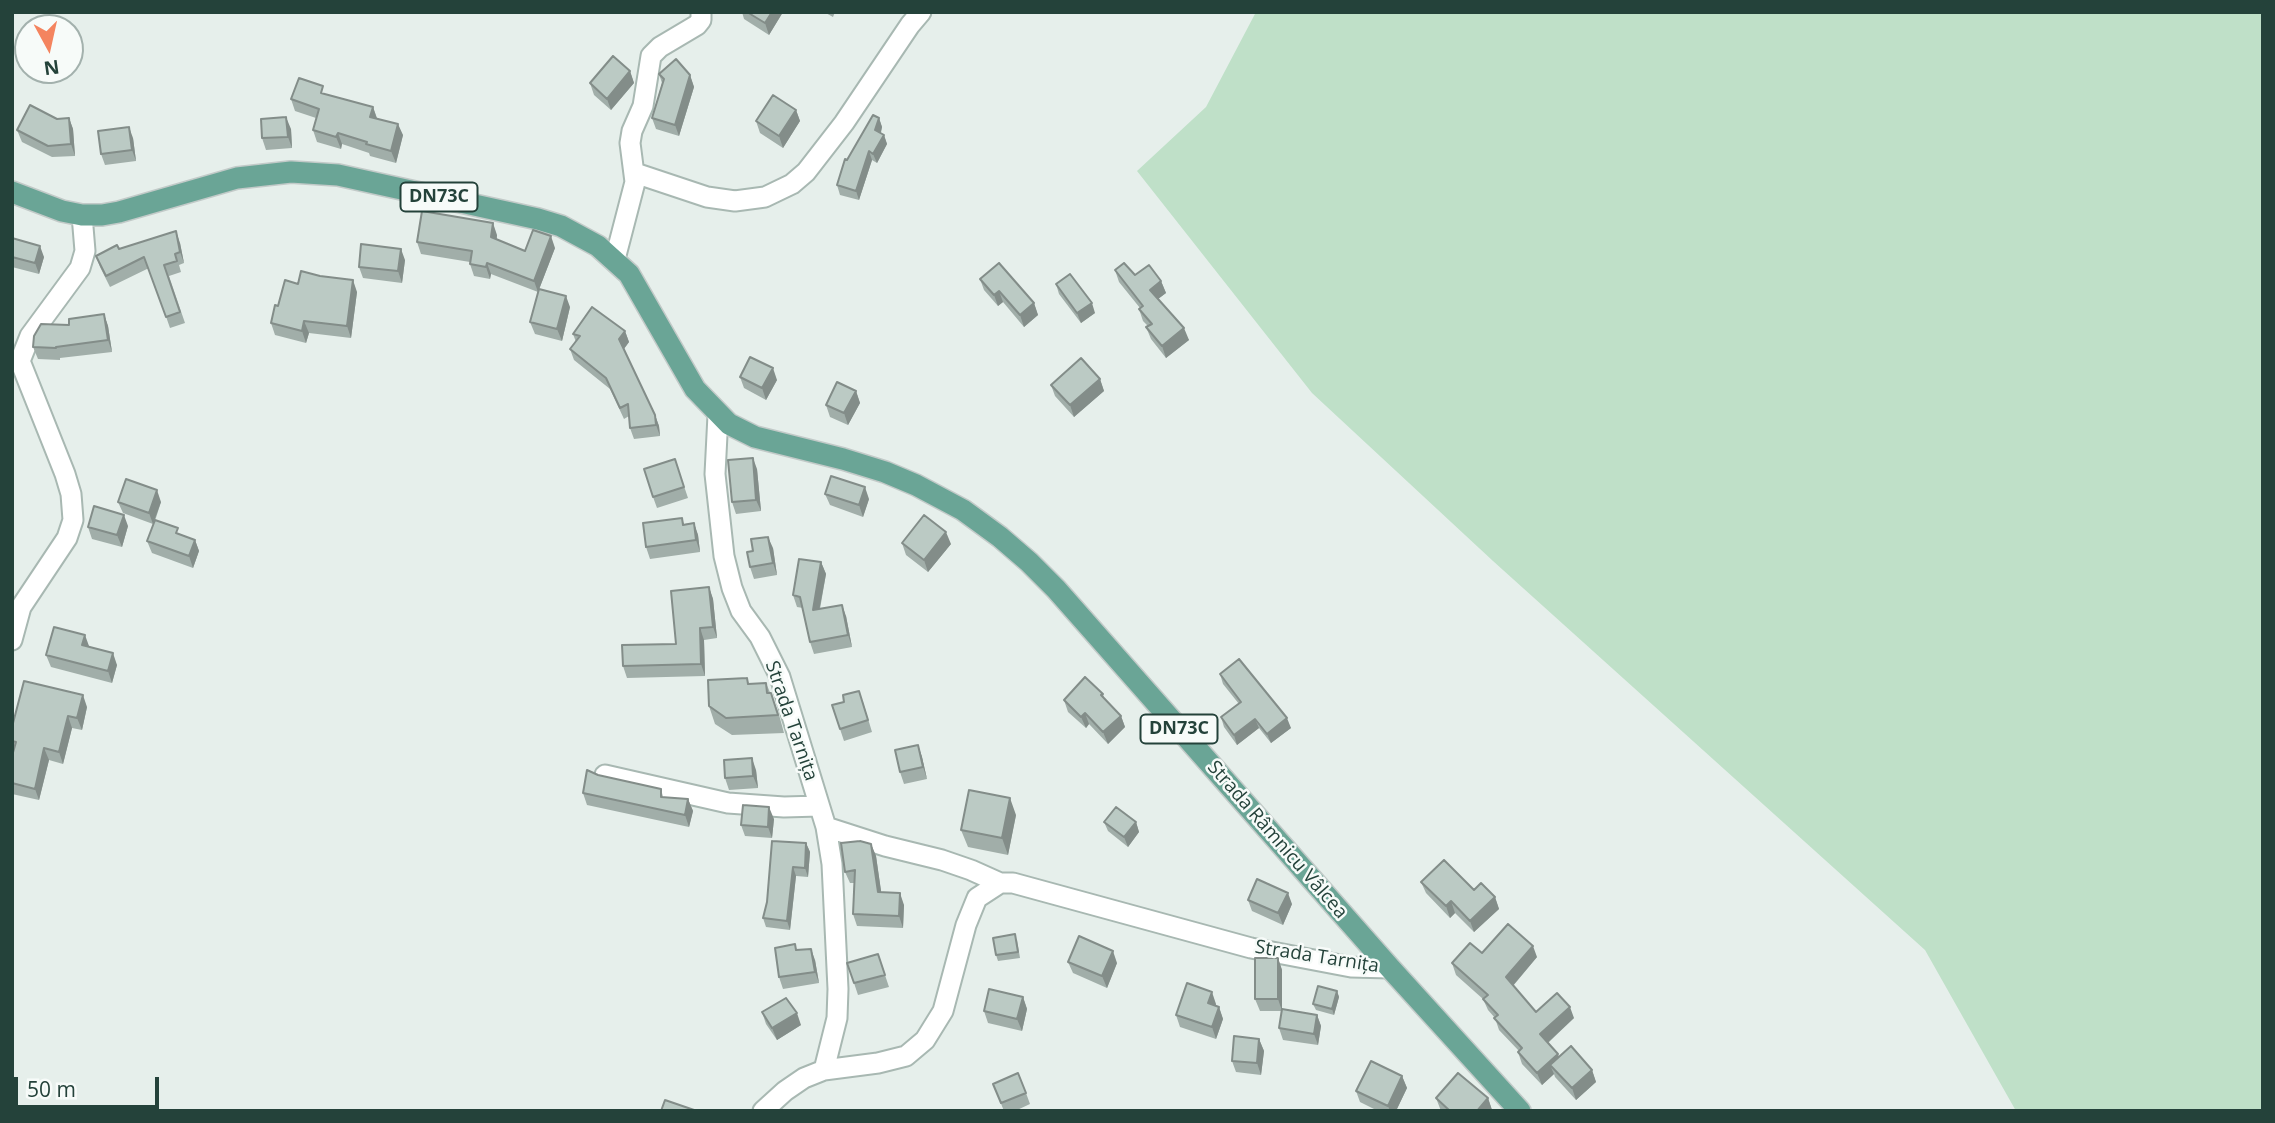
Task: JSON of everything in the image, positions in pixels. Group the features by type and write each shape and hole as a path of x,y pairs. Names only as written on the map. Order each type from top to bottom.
{"main road":[{"name":"Strada Râmnicu Vâlcea","path":"12,192 45,206 82,215 102,215 237,178 291,172 338,175 538,219 581,236 614,259 629,274 695,390 729,424 755,437 853,462 916,485 963,510 1000,537 1056,589 1390,968 1520,1111"}],"street":[{"path":"614,259 635,182 630,143 643,106 652,56 660,47 698,25 701,12"},
{"path":"635,173 707,197 735,201 765,197 792,184 806,172 844,123 921,12"},
{"path":"12,640 21,607 66,538 73,520 71,494 65,474 16,362 30,336 80,268 85,251 82,215"},
{"name":"Strada Tarnița","path":"718,415 715,474 724,556 732,588 741,611 760,637 780,677 826,827 832,864 838,989 836,1018 824,1070"},
{"path":"605,775 728,803 784,807 819,806"},
{"name":"Strada Tarnița","path":"826,827 885,846 942,860 1000,883 1013,883 1251,948 1351,967 1390,968"},
{"path":"764,1111 804,1078 824,1070 878,1063 906,1056 925,1040 943,1011 966,925 977,898 1000,883"}],"green space":[{"path":"1256,12 2263,12 2263,1111 2016,1111 1925,950 1493,561 1312,393 1137,171 1206,107"}],"building":[{"path":"747,12 772,12 765,23"},
{"path":"613,56 630,71 607,99 590,83"},
{"path":"676,59 690,75 675,125 652,118 664,79 659,74"},
{"path":"299,78 323,86 321,93 373,107 370,117 398,124 391,151 338,133 336,137 313,130 319,109 291,99"},
{"path":"773,95 796,110 779,136 756,121"},
{"path":"30,105 57,119 69,118 71,144 48,146 17,130"},
{"path":"873,115 879,118 875,130 884,135 873,154 869,151 856,191 837,185 845,159 847,160"},
{"path":"286,117 288,137 262,138 261,119"},
{"path":"129,127 132,150 101,154 98,131"},
{"path":"422,211 493,223 491,237 525,251 533,230 551,236 534,281 487,263 486,267 470,264 472,251 417,242"},
{"path":"176,231 180,252 175,254 177,261 164,265 180,312 166,317 144,257 106,276 96,256 117,245 119,249"},
{"path":"12,238 40,246 35,263 12,257"},
{"path":"361,244 401,249 398,271 359,267"},
{"path":"999,263 1034,303 1020,315 999,291 994,295 980,279"},
{"path":"1124,263 1135,275 1149,265 1161,281 1150,290 1184,328 1162,346 1146,327 1152,324 1139,309 1143,306 1115,270"},
{"path":"301,271 353,280 347,326 304,321 302,331 271,323 285,280 298,284"},
{"path":"1070,274 1092,303 1077,313 1056,284"},
{"path":"539,289 566,296 557,329 530,322"},
{"path":"592,307 625,331 619,339 655,415 656,425 630,428 628,404 620,408 606,378 570,349 580,336 573,334"},
{"path":"104,314 108,340 56,348 33,347 34,336 41,324 69,325 69,319"},
{"path":"750,357 773,368 762,388 740,377"},
{"path":"1081,358 1100,379 1070,405 1051,385"},
{"path":"837,382 856,391 844,413 826,405"},
{"path":"753,458 756,500 732,502 728,460"},
{"path":"675,459 684,487 653,497 644,469"},
{"path":"831,476 865,487 859,505 825,494"},
{"path":"126,479 157,490 149,513 118,502"},
{"path":"94,506 124,515 117,535 88,527"},
{"path":"924,515 946,532 924,560 902,543"},
{"path":"682,518 683,525 694,523 696,540 646,547 643,523"},
{"path":"155,520 178,528 176,533 195,540 189,556 147,541"},
{"path":"768,537 773,563 750,567 747,552 753,551 751,539"},
{"path":"799,559 821,562 813,610 842,605 848,635 810,642 800,597 793,595"},
{"path":"709,587 713,627 700,628 701,664 623,666 622,645 676,644 671,591"},
{"path":"54,627 85,635 82,645 113,653 108,671 46,655"},
{"path":"1239,659 1287,718 1267,734 1255,719 1234,735 1221,717 1241,702 1220,674"},
{"path":"1085,677 1121,716 1103,732 1085,713 1081,717 1064,700"},
{"path":"747,678 748,684 766,683 767,693 771,693 778,715 726,718 709,706 708,680"},
{"path":"24,681 83,695 77,718 68,716 59,752 44,748 35,789 12,783 12,756 16,742 12,741 12,727"},
{"path":"859,691 868,720 840,729 832,705 844,702 843,695"},
{"path":"918,745 923,767 900,772 895,750"},
{"path":"752,758 753,776 725,778 724,760"},
{"path":"587,770 598,775 661,789 661,797 688,799 685,815 583,793"},
{"path":"969,790 1010,798 1002,838 961,830"},
{"path":"743,805 769,807 768,827 741,825"},
{"path":"1116,807 1136,822 1124,837 1104,822"},
{"path":"772,841 806,843 805,868 793,867 787,921 763,918 767,902"},
{"path":"860,841 871,844 878,892 900,893 899,916 853,914 855,870 845,872 841,843"},
{"path":"1444,860 1474,890 1481,883 1495,897 1470,921 1451,901 1446,906 1421,882"},
{"path":"1257,879 1288,893 1278,913 1248,900"},
{"path":"1508,924 1533,946 1506,977 1536,1012 1557,993 1570,1007 1540,1034 1558,1054 1537,1073 1518,1052 1522,1048 1494,1018 1498,1015 1483,999 1488,995 1452,963 1470,943 1482,953"},
{"path":"1015,934 1018,952 996,955 993,938"},
{"path":"1079,936 1113,951 1102,976 1068,962"},
{"path":"795,944 796,950 811,949 815,972 779,977 775,948"},
{"path":"878,954 885,975 854,983 847,963"},
{"path":"1255,958 1278,958 1278,999 1255,999"},
{"path":"1187,983 1212,992 1208,1003 1219,1007 1212,1027 1176,1015"},
{"path":"1318,986 1337,991 1332,1009 1313,1004"},
{"path":"989,989 1023,997 1017,1019 984,1011"},
{"path":"786,998 797,1013 772,1028 762,1012"},
{"path":"1282,1009 1317,1015 1314,1034 1279,1028"},
{"path":"1234,1036 1259,1039 1257,1063 1232,1061"},
{"path":"1571,1046 1592,1070 1572,1088 1550,1065"},
{"path":"1371,1061 1402,1076 1388,1106 1356,1091"},
{"path":"1018,1073 1026,1093 1001,1103 993,1084"},
{"path":"1458,1073 1488,1098 1477,1111 1450,1111 1436,1098"},
{"path":"665,1100 697,1111 661,1111"}]}
